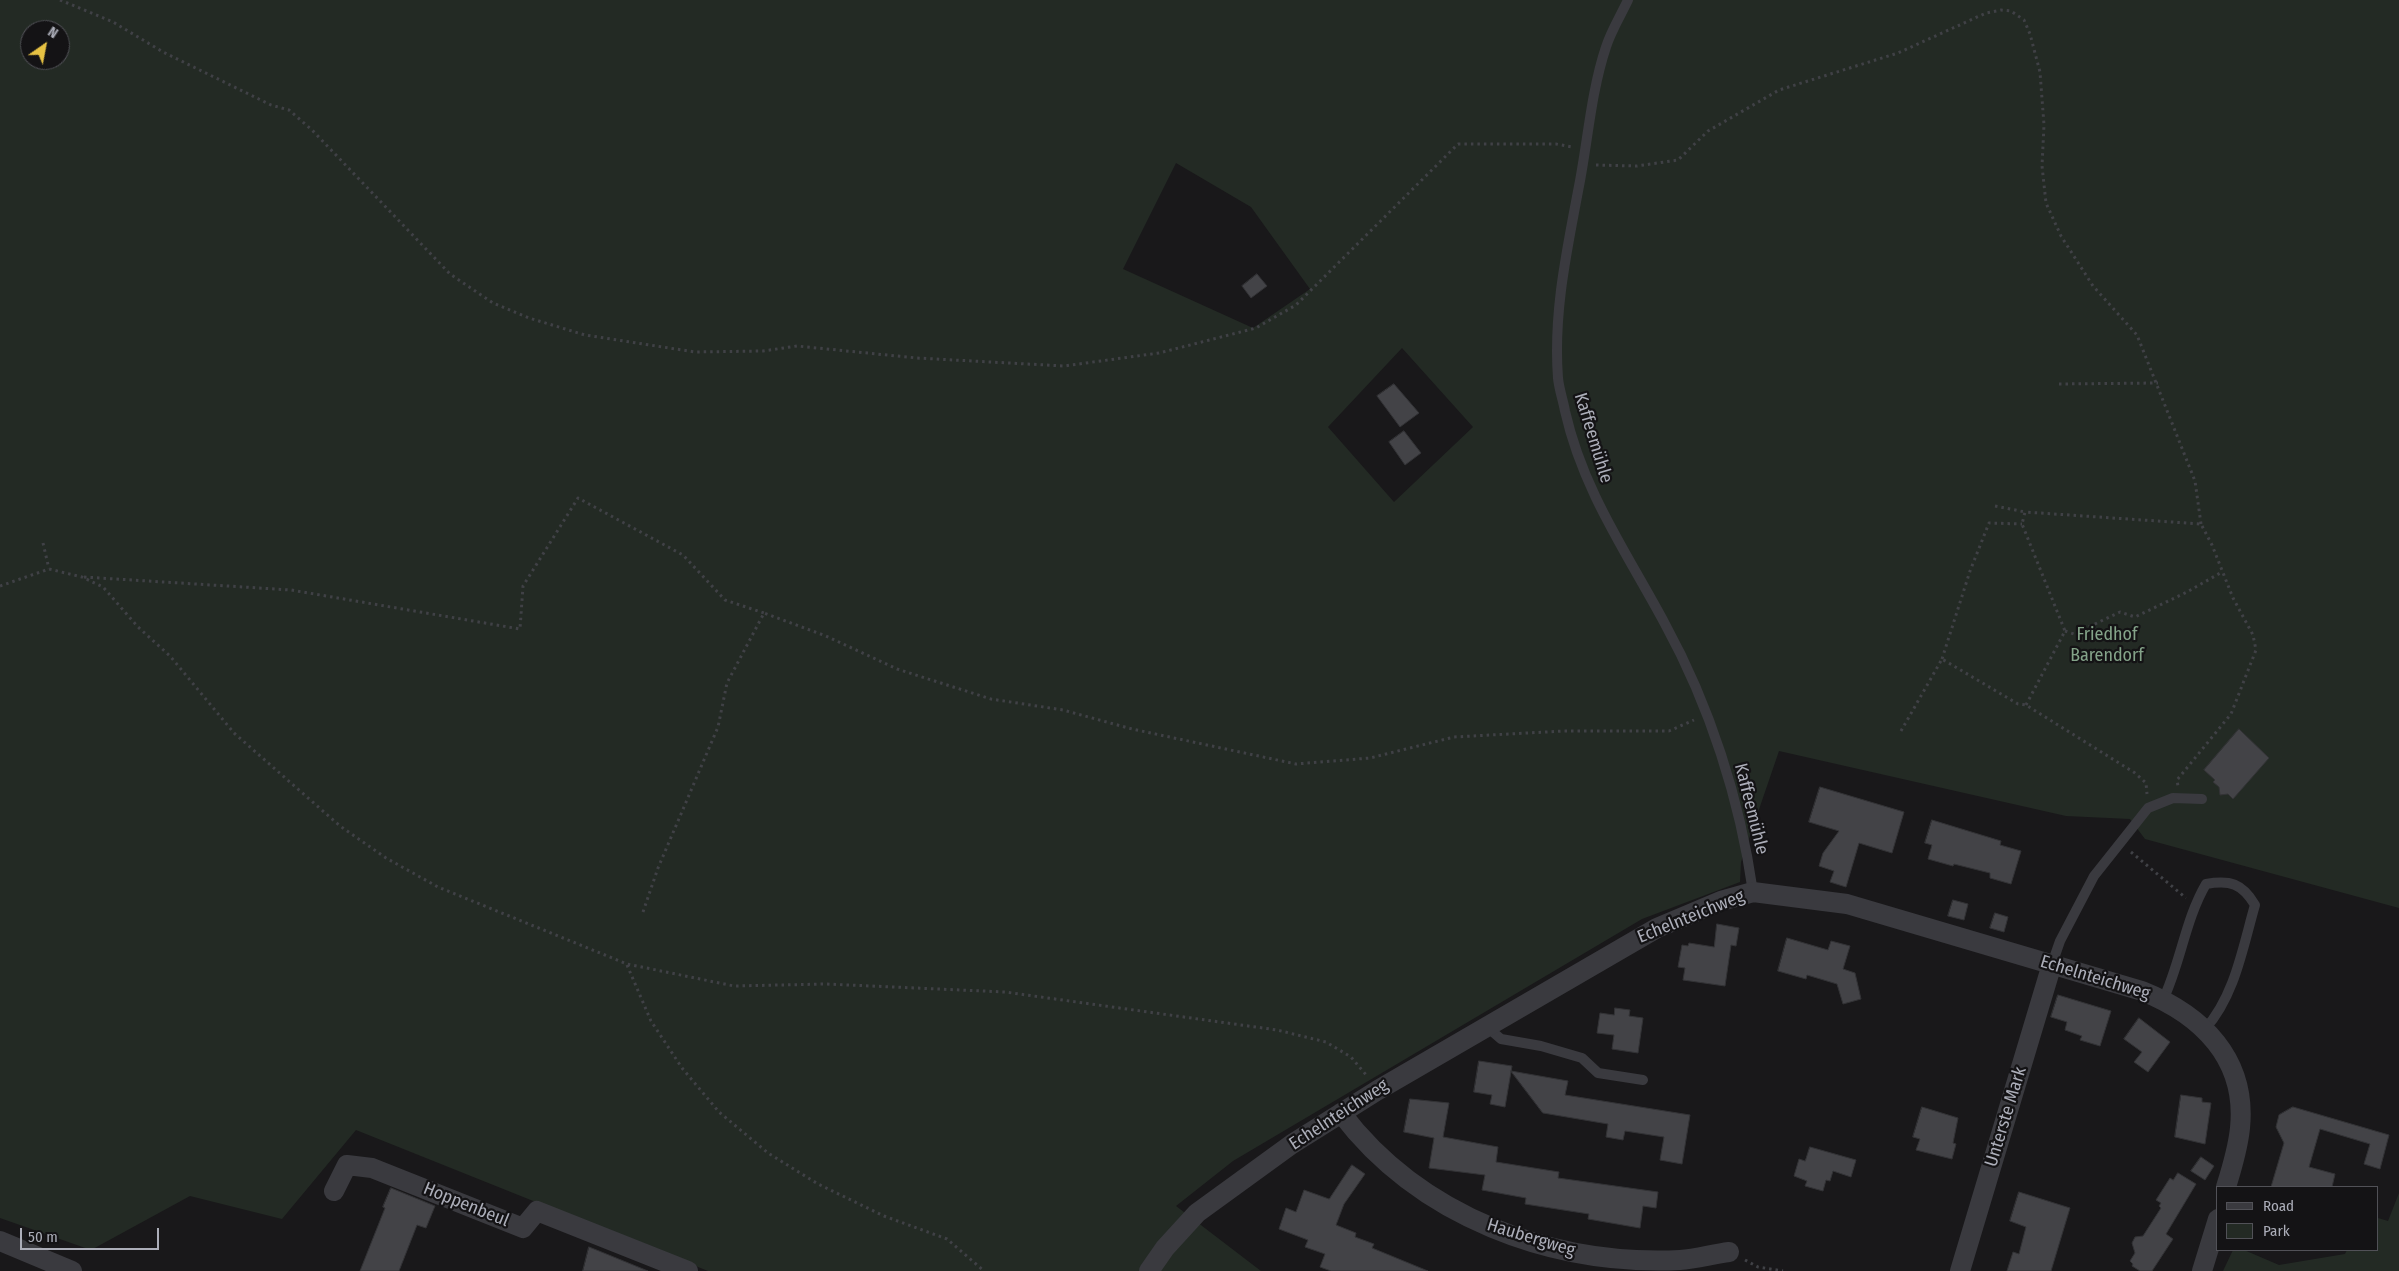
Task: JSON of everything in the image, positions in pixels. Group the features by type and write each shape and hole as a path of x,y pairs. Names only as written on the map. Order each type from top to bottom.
{"street":[{"name":"Echelnteichweg","path":"1149,1271 1165,1248 1197,1213 1261,1166 1341,1113 1486,1026 1657,928 1721,902 1753,892 1847,904 2052,964 2163,1000 2205,1029 2229,1060 2240,1103 2240,1127 2226,1186"},
{"name":"Unterste Mark","path":"1960,1271 2052,964"},
{"name":"Haubergweg","path":"1341,1113 1362,1140 1409,1182 1466,1216 1507,1234 1542,1245 1595,1256 1630,1260 1682,1260 1729,1252"},
{"name":"Hoppenbeul","path":"334,1191 347,1165 372,1168 523,1228 537,1211 688,1271"},
{"path":"2202,1271 2216,1226"},
{"path":"0,1241 72,1271"}],"lane":[{"name":"Kaffeemühle","path":"1628,0 1606,46 1593,98 1560,297 1558,380 1570,431 1587,482 1666,625 1698,691 1727,775 1748,857 1753,892"},
{"path":"2052,964 2060,941 2094,876 2148,808 2173,798 2202,799"},
{"path":"2163,1000 2170,986 2194,904 2206,884 2223,881 2238,885 2249,894 2255,905 2226,999 2219,1014 2205,1029"},
{"path":"1486,1026 1500,1039 1541,1046 1582,1058 1598,1073 1643,1080"}],"path":[{"path":"60,0 113,22 163,52 271,105 289,110 312,130 450,274 493,303 529,318 585,336 695,352 763,351 797,346 917,358 1064,366 1159,353 1256,328 1296,305 1458,144 1556,144 1585,150"},
{"path":"1583,165 1637,166 1678,160 1708,131 1778,90 1898,54 1986,13 2001,10 2011,11 2024,20 2034,43 2040,72 2044,125 2042,166 2046,203 2062,236 2093,286 2137,335 2158,383 2195,481 2200,524 2212,544 2222,572 2253,635 2256,650 2232,714 2177,780 2180,798"},
{"path":"2059,384 2158,383"},
{"path":"0,586 49,570 82,577 291,590 520,629 523,586 578,498 683,555 725,600 826,636 898,669 991,699 1063,710 1132,730 1296,764 1370,758 1454,737 1564,731 1669,731 1706,714"},
{"path":"1995,506 2025,512 2200,524"},
{"path":"2025,512 2022,524 2065,631 2074,634 2120,612 2135,617 2188,592 2222,572"},
{"path":"1901,731 1942,659 1970,571 1989,523 2022,524"},
{"path":"43,543 49,570"},
{"path":"82,577 103,587 138,627 170,656 234,732 340,826 386,858 438,887 627,964 734,986 826,984 1005,992 1277,1030 1326,1042 1351,1056 1378,1090"},
{"path":"643,912 658,868 718,727 727,683 764,613"},
{"path":"2026,705 2065,631"},
{"path":"1942,659 2018,704 2026,705 2135,773 2146,782 2148,808"},
{"path":"2120,842 2194,904"},
{"path":"627,964 652,1021 682,1068 719,1112 768,1153 818,1184 884,1216 947,1239 984,1271"},
{"path":"1729,1252 1758,1267 1784,1271"}],"green space":[{"name":"Friedhof Barendorf","path":"0,0 2399,0 2399,908 2145,839 2130,819 2066,816 1779,751 1741,862 1740,882 1642,919 1233,1161 1176,1206 1261,1271 708,1271 356,1130 282,1219 190,1196 91,1250 0,1218","holes":["1176,163 1251,207 1310,289 1253,328 1123,269","1402,348 1473,427 1394,502 1328,427"]},
{"path":"2399,1193 2399,1271 2223,1271 2233,1251 2246,1251 2279,1265 2345,1254 2346,1251 2379,1251 2379,1218 2388,1221"}],"building":[{"path":"1257,274 1267,286 1251,298 1242,286"},
{"path":"1394,384 1419,413 1400,427 1377,396"},
{"path":"1404,431 1421,453 1405,465 1389,442"},
{"path":"2239,729 2269,758 2233,799 2228,794 2220,795 2219,787 2213,782 2215,780 2204,770"},
{"path":"1820,787 1904,812 1892,853 1859,843 1846,887 1830,882 1834,871 1819,866 1823,853 1839,831 1809,822"},
{"path":"1932,820 2001,841 2000,845 2021,851 2011,884 1990,878 1990,873 1928,859 1932,845 1925,843"},
{"path":"1953,900 1968,904 1964,920 1948,916"},
{"path":"1995,913 2008,917 2004,932 1990,928"},
{"path":"1717,924 1739,928 1736,946 1731,945 1725,986 1683,980 1685,968 1678,967 1682,945 1688,946 1689,943 1714,947"},
{"path":"1787,938 1828,950 1831,941 1850,946 1843,969 1855,973 1861,999 1843,1004 1837,984 1807,975 1806,979 1778,971"},
{"path":"2058,995 2111,1011 2100,1046 2080,1040 2082,1036 2065,1030 2067,1022 2051,1017"},
{"path":"1615,1008 1630,1010 1629,1016 1643,1018 1638,1053 1612,1049 1614,1035 1597,1033 1600,1013 1614,1015"},
{"path":"2139,1018 2170,1042 2148,1072 2134,1062 2142,1052 2124,1039"},
{"path":"1479,1061 1512,1066 1505,1107 1490,1104 1492,1095 1474,1092"},
{"path":"1511,1071 1568,1081 1565,1095 1690,1115 1682,1164 1660,1160 1664,1137 1625,1131 1623,1140 1606,1137 1608,1124 1543,1113"},
{"path":"2181,1095 2202,1098 2202,1102 2211,1103 2205,1144 2175,1137"},
{"path":"1410,1099 1449,1103 1443,1137 1498,1147 1496,1162 1559,1172 1558,1178 1658,1192 1656,1208 1643,1206 1640,1228 1588,1219 1589,1214 1525,1204 1526,1198 1482,1190 1485,1175 1429,1168 1434,1138 1404,1132"},
{"path":"1922,1107 1958,1118 1953,1143 1956,1144 1952,1159 1916,1150 1920,1139 1913,1137"},
{"path":"2293,1107 2389,1135 2380,1169 2364,1164 2370,1144 2320,1129 2309,1167 2335,1174 2332,1186 2271,1186 2284,1143 2276,1127 2279,1115"},
{"path":"1810,1147 1856,1160 1851,1177 1833,1171 1830,1181 1826,1180 1823,1191 1805,1186 1807,1181 1794,1176 1799,1159 1805,1161"},
{"path":"2201,1157 2214,1166 2205,1180 2191,1171"},
{"path":"1352,1165 1365,1174 1344,1204 1336,1225 1356,1233 1355,1237 1374,1244 1372,1248 1428,1271 1331,1271 1320,1267 1325,1254 1305,1247 1308,1240 1279,1229 1286,1208 1296,1212 1304,1190 1329,1199"},
{"path":"2178,1173 2196,1184 2166,1234 2173,1239 2152,1271 2140,1271 2132,1266 2133,1264 2130,1261 2135,1253 2132,1243 2135,1237 2143,1236 2161,1208 2159,1206 2161,1203 2156,1200 2170,1178 2173,1180"},
{"path":"391,1188 435,1206 426,1228 417,1225 399,1271 360,1271 385,1208 383,1207"},
{"path":"2019,1192 2070,1208 2051,1271 2007,1271 2013,1252 2019,1254 2026,1227 2010,1221"},
{"path":"589,1247 599,1251 648,1271 583,1271"}]}
